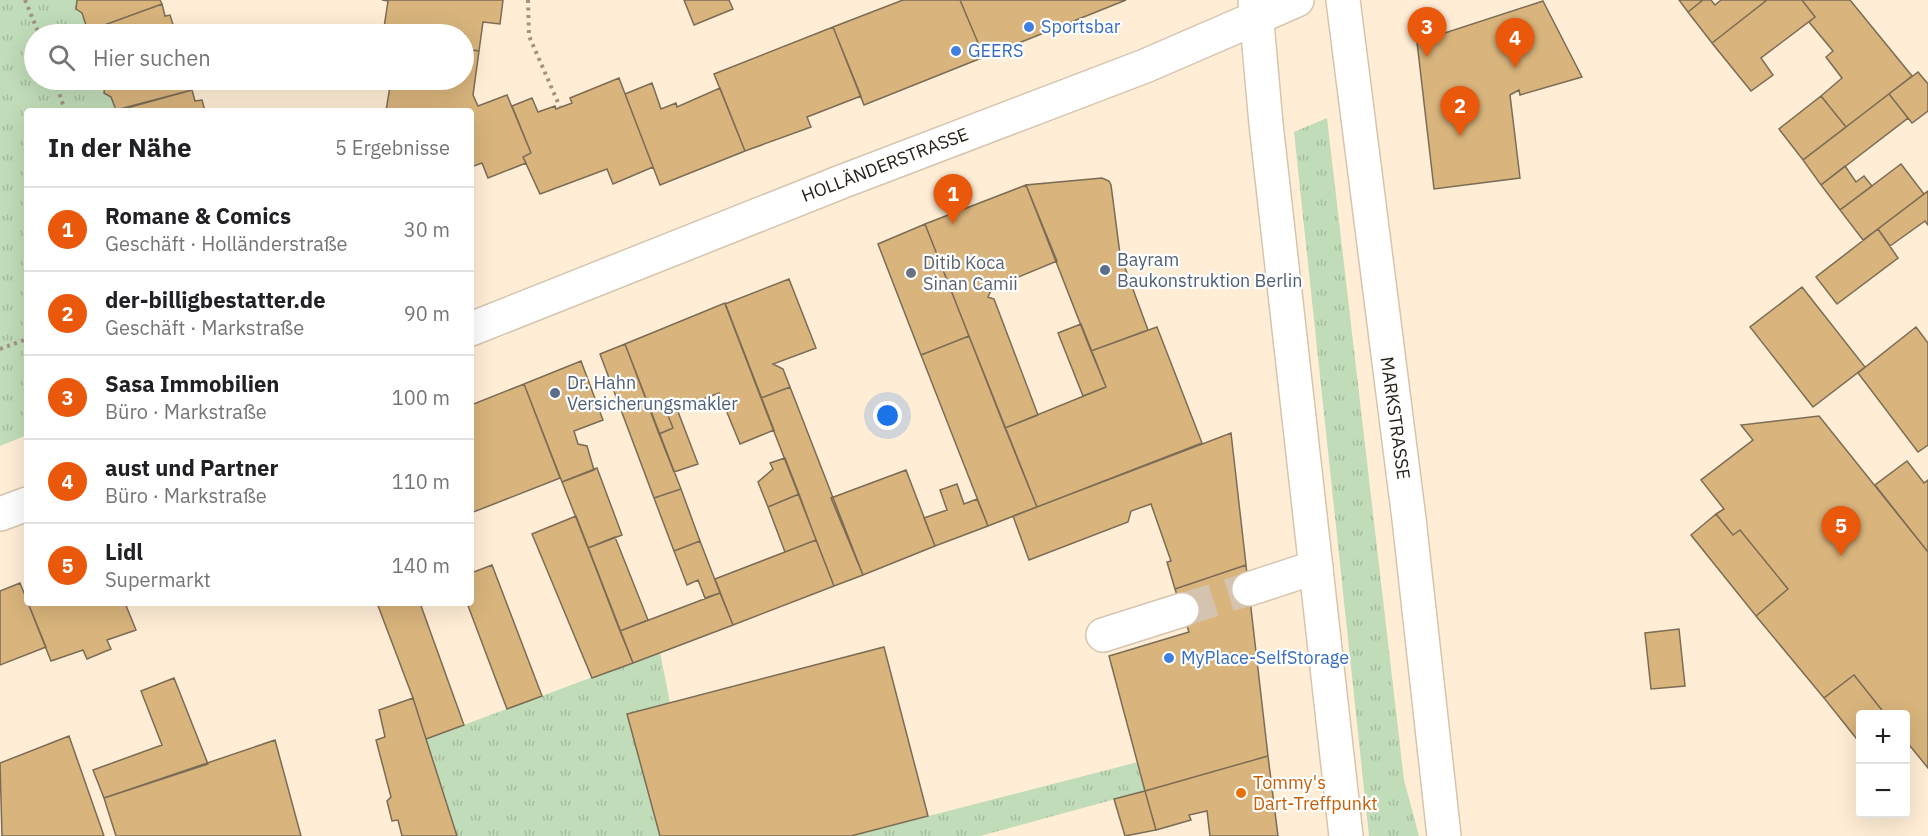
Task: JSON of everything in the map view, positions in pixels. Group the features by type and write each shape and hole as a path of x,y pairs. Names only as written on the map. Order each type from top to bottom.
{"main road":[{"name":"HOLLÄNDERSTRASSE","path":"474,328 850,178 1144,66 1255,9 1297,0"},
{"name":"MARKSTRASSE","path":"1344,0 1415,565 1444,836"},
{"path":"1255,9 1346,836"},
{"path":"0,514 24,505"},
{"path":"1249,589 1316,567"},
{"path":"1103,635 1182,610"}],"path":[{"path":"25,0 35,24"},
{"path":"528,0 529,36 560,107"},
{"path":"58,90 64,108"},
{"path":"0,349 24,340"}],"green space":[{"path":"0,0 77,0 76,9 82,13 86,24 24,24 24,90 104,90 104,93 111,97 115,108 24,108 24,436 0,446"},
{"path":"1327,118 1404,780 1419,836 1369,836 1294,132"},
{"path":"660,652 670,703 627,714 660,836 457,836 426,739"},
{"path":"1138,762 1145,791 980,836 851,836"}],"building":[{"path":"77,0 160,0 162,4 107,24 86,24 82,13 76,9"},
{"path":"382,0 503,0 500,24 483,22 479,51 474,50 474,24 385,24 388,1"},
{"path":"684,0 729,0 733,9 694,25"},
{"path":"903,0 960,0 984,57 864,105 833,27"},
{"path":"960,0 1126,0 984,57"},
{"path":"1679,0 1703,0 1688,12"},
{"path":"1703,0 1711,0 1715,5 1721,0 1767,0 1712,43 1688,12"},
{"path":"1767,0 1802,0 1815,17 1761,58 1773,75 1751,91 1712,43"},
{"path":"1802,0 1850,0 1912,76 1846,127 1821,96 1842,78 1826,57 1833,51 1809,22 1815,17"},
{"path":"1543,1 1582,77 1520,95 1519,90 1510,95 1520,178 1434,189 1417,42"},
{"path":"162,4 165,16 170,15 173,24 107,24"},
{"path":"833,27 861,96 807,117 811,127 745,151 714,74"},
{"path":"474,50 479,51 474,88"},
{"path":"1918,72 1928,84 1928,111 1912,123 1889,94"},
{"path":"619,78 653,167 613,184 607,169 540,194 523,157 531,153 512,106 532,98 538,112 555,106 556,109 572,103 570,98"},
{"path":"652,83 661,109 676,103 677,107 720,88 745,151 660,185 625,94"},
{"path":"104,90 192,90 124,108 115,108 111,97 104,93"},
{"path":"192,90 195,101 202,100 204,108 127,108"},
{"path":"389,90 474,90 473,95 478,106 507,95 531,153 523,157 526,163 488,178 482,163 474,166 474,108 386,108"},
{"path":"1889,94 1908,118 1821,185 1803,160"},
{"path":"1821,96 1846,127 1803,160 1779,129"},
{"path":"1901,164 1924,194 1863,240 1840,210"},
{"path":"1845,166 1856,182 1864,176 1872,186 1840,210 1821,185"},
{"path":"1102,178 1109,181 1111,185 1120,254 1148,330 1091,351 1026,185"},
{"path":"1026,185 1057,261 992,288 988,297 994,299 1038,415 1005,428 925,224"},
{"path":"1928,191 1928,225 1925,221 1890,246 1878,229"},
{"path":"925,224 969,336 921,355 878,244"},
{"path":"1878,229 1898,258 1837,304 1816,277"},
{"path":"789,279 816,348 773,364 783,369 790,387 761,398 725,304"},
{"path":"1802,287 1865,367 1813,407 1750,327"},
{"path":"725,303 774,430 740,444 719,393 667,413 673,428 659,434 625,344"},
{"path":"1081,324 1106,387 1083,396 1058,333"},
{"path":"1157,327 1202,443 1037,507 1005,428 1106,387 1091,351"},
{"path":"1916,327 1928,343 1928,445 1918,452 1858,373"},
{"path":"969,336 1037,507 988,526 921,355"},
{"path":"625,344 681,489 654,498 600,354"},
{"path":"581,361 603,420 574,431 578,444 587,446 594,470 562,482 524,384"},
{"path":"524,384 560,478 474,512 474,404"},
{"path":"790,387 863,575 834,586 761,398"},
{"path":"677,409 698,464 674,472 659,434 673,428 667,413"},
{"path":"1819,416 1928,552 1928,768 1910,746 1910,710 1882,710 1854,675 1824,698 1756,616 1788,589 1740,530 1733,535 1716,514 1724,509 1701,480 1753,440 1741,425"},
{"path":"1231,433 1246,565 1175,589 1167,562 1171,561 1151,504 1131,511 1128,522 1029,560 1013,516"},
{"path":"785,458 799,494 768,507 758,482 773,469 770,463"},
{"path":"1907,461 1924,483 1928,480 1928,552 1875,485"},
{"path":"597,468 622,535 588,548 562,482"},
{"path":"906,470 935,546 863,575 831,498"},
{"path":"957,484 964,504 977,499 988,526 935,546 924,518 947,510 940,490"},
{"path":"681,489 700,541 674,551 654,498"},
{"path":"799,494 816,540 785,552 768,507"},
{"path":"1716,514 1733,535 1740,530 1788,589 1756,616 1691,535"},
{"path":"576,516 633,663 592,678 532,534"},
{"path":"615,537 648,620 620,631 588,548"},
{"path":"816,540 834,586 733,625 715,579"},
{"path":"700,541 720,593 705,598 698,580 687,585 674,551"},
{"path":"492,565 542,696 507,709 468,606 474,606 474,572"},
{"path":"1246,565 1268,756 1145,791 1109,656 1189,632 1175,589"},
{"path":"20,583 24,593 24,606 29,606 46,647 0,665 0,591"},
{"path":"720,593 733,625 633,663 620,631"},
{"path":"29,606 126,606 136,630 107,640 111,649 87,659 83,650 51,661"},
{"path":"378,606 421,606 464,725 426,739"},
{"path":"1679,629 1685,686 1651,689 1645,633"},
{"path":"884,647 928,816 851,836 660,836 627,714"},
{"path":"1854,675 1882,710 1856,710 1856,738 1824,698"},
{"path":"174,678 208,764 104,798 93,770 162,745 141,691"},
{"path":"413,698 457,836 402,836 398,820 392,821 387,801 391,797 376,740 385,737 379,710"},
{"path":"69,736 104,836 2,836 0,763"},
{"path":"275,740 301,836 116,836 104,798"},
{"path":"1268,756 1278,836 1210,836 1207,811 1189,815 1191,820 1156,830 1145,791"},
{"path":"1145,791 1156,830 1125,836 1114,799"}],"tunnel":[{"path":"1182,610 1249,589"}],"place":[{"name":"Sportsbar","path":"1029,27"},
{"name":"GEERS","path":"956,51"},
{"name":"Sasa Immobilien","path":"1427,57"},
{"name":"aust und Partner","path":"1515,68"},
{"name":"der-billigbestatter.de","path":"1460,136"},
{"name":"Romane & Comics","path":"953,224"},
{"name":"Bayram Baukonstruktion Berlin","path":"1105,270"},
{"name":"Ditib Koca Sinan Camii","path":"911,273"},
{"name":"Dr. Hahn Versicherungsmakler","path":"555,393"},
{"name":"Lidl","path":"1841,556"},
{"name":"MyPlace-SelfStorage","path":"1169,658"},
{"name":"Tommy's Dart-Treffpunkt","path":"1241,793"}]}
